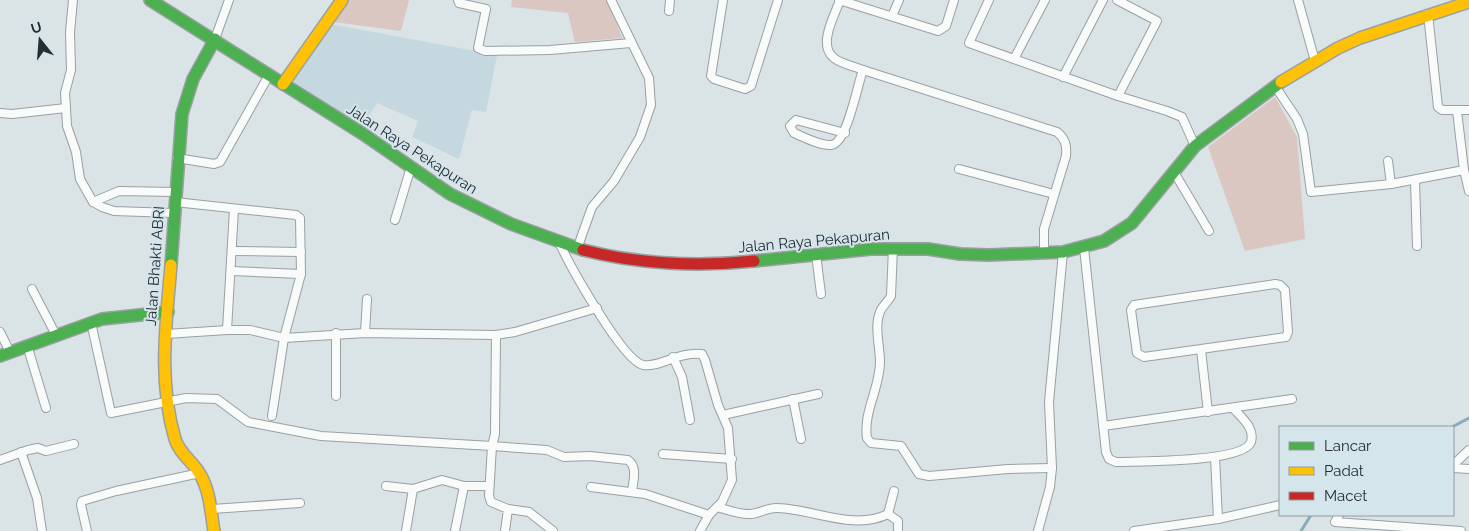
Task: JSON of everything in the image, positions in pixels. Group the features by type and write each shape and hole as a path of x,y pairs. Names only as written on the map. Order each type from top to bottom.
{"main road":[{"name":"Jalan Raya Pekapuran","path":"150,0 215,40 450,194 476,208 577,249 626,260 734,263 893,248 928,249 989,256 1063,252 1104,242 1132,223 1195,146 1275,86 1315,61 1360,38 1434,9 1469,2"},
{"path":"283,84 342,0"},
{"name":"Jalan Bhakti ABRI","path":"214,531 212,509 206,485 200,473 184,457 176,441 166,401 166,334 177,158 186,97 200,65 215,40"},
{"path":"5,354 91,322 168,312"}],"street":[{"path":"72,0 70,32 71,70 65,92 67,126 76,152 80,179 93,202 114,211 174,202"},
{"name":"Jalan Bhakti ABRI","path":"215,40 229,0"},
{"path":"458,0 459,3 486,8 478,48 485,52 550,50 631,43"},
{"path":"577,249 592,207 614,181 640,137 651,105 649,78 611,0"},
{"path":"669,11 670,0"},
{"path":"723,0 711,76 714,79 745,89 751,86 778,0"},
{"path":"954,0 946,26 941,31 840,0 826,39 827,48 833,58 862,70 1057,132 1062,136 1067,146 1066,156 1044,229 1044,253"},
{"path":"892,16 899,0"},
{"path":"989,0 969,43 1118,96 1167,110 1182,117 1195,146"},
{"path":"1014,59 1045,0"},
{"path":"1063,77 1103,0"},
{"path":"1117,0 1157,21 1118,96"},
{"path":"1298,0 1315,61"},
{"path":"1434,9 1436,102 1442,110 1469,110"},
{"path":"845,133 796,120 790,126 794,133 828,146 839,142 845,133 862,70"},
{"path":"177,158 214,164 220,162 269,75"},
{"path":"1275,86 1297,120 1303,134 1311,192 1391,184 1464,170"},
{"path":"0,113 66,108"},
{"path":"1458,111 1464,170 1469,191"},
{"path":"1388,161 1391,184"},
{"path":"395,220 411,167"},
{"path":"959,169 1054,194"},
{"path":"1174,172 1209,231"},
{"path":"1415,180 1417,246"},
{"path":"93,202 120,191 174,202 296,215 301,222 301,274 284,338 272,416"},
{"path":"227,330 232,271 234,209"},
{"path":"559,242 566,259 618,343 635,361 643,365 686,353 702,354 728,428 732,459 732,480 722,502 709,515 700,531"},
{"path":"893,248 891,296 888,303 880,310 878,319 880,364 867,419 867,438 871,442 901,446 920,474 929,476 1000,469 1052,468"},
{"path":"1084,248 1106,452 1109,459 1116,462 1215,457 1242,451 1251,442 1252,434 1249,425 1234,409"},
{"path":"232,250 301,252"},
{"path":"1038,531 1050,487 1052,468 1050,402 1063,252"},
{"path":"816,254 821,294"},
{"path":"232,271 301,274"},
{"path":"1274,284 1280,285 1285,290 1288,332 1286,337 1201,350 1139,356 1136,349 1132,307 1138,304 1274,284"},
{"path":"32,289 56,335"},
{"path":"365,333 367,299"},
{"path":"166,334 250,330 284,338 336,333 496,334 515,332 597,308"},
{"path":"91,322 111,413 186,398 217,399 248,422 321,436 547,450 564,457 590,456 628,460 634,467 632,492"},
{"path":"0,332 5,354"},
{"path":"336,333 336,396"},
{"path":"496,334 495,434 492,446 489,486 491,502 508,509 529,512 553,531"},
{"path":"27,345 46,408"},
{"path":"1201,350 1208,412"},
{"path":"673,357 682,377 690,420"},
{"path":"723,414 818,394"},
{"path":"793,399 801,439"},
{"path":"1103,426 1234,409 1292,399"},
{"path":"0,460 38,448 46,451 74,444"},
{"path":"1454,466 1469,450"},
{"path":"22,452 36,498 42,531"},
{"path":"663,454 732,459"},
{"path":"1215,457 1218,519"},
{"path":"1454,467 1469,469"},
{"path":"87,531 81,505 82,501 116,491 200,473"},
{"path":"386,486 413,489 442,480 464,486 489,486"},
{"path":"455,531 464,486"},
{"path":"591,487 645,494 709,515"},
{"path":"406,531 413,489"},
{"path":"888,514 894,491"},
{"path":"212,509 300,503"},
{"path":"1134,531 1218,519 1279,505"},
{"path":"717,507 746,514 769,508 789,508 852,520 875,520 888,514"},
{"path":"505,531 508,509"},
{"path":"888,514 898,521 898,531"},
{"path":"1338,516 1335,522 1381,528 1461,531"}],"shaded area":[{"path":"348,0 409,0 401,31 334,22"},
{"path":"512,0 608,0 622,38 575,42 568,13 511,7"},
{"path":"330,24 497,55 486,112 472,110 459,159 412,137 418,121 377,103 362,127 290,79"},
{"path":"1275,97 1297,137 1305,239 1245,251 1208,147"}],"waterway":[{"path":"1454,426 1469,418"},
{"path":"1301,531 1310,516"}],"traffic: fast":[{"path":"150,0 363,134 450,194 511,224 583,250"},
{"path":"171,265 182,114 193,79 215,39"},
{"path":"754,261 871,249 928,249 960,254 989,255 1063,252 1104,241 1132,223 1195,146 1281,82"},
{"path":"0,356 102,319 168,312"}],"traffic: slow":[{"path":"283,84 342,0"},
{"path":"1281,82 1338,48 1360,38 1469,2"},
{"path":"171,265 165,352 166,396 177,445 198,471 204,482 210,503 214,531"}],"traffic: jam":[{"path":"583,250 604,255 668,263 711,264 754,261"}]}
